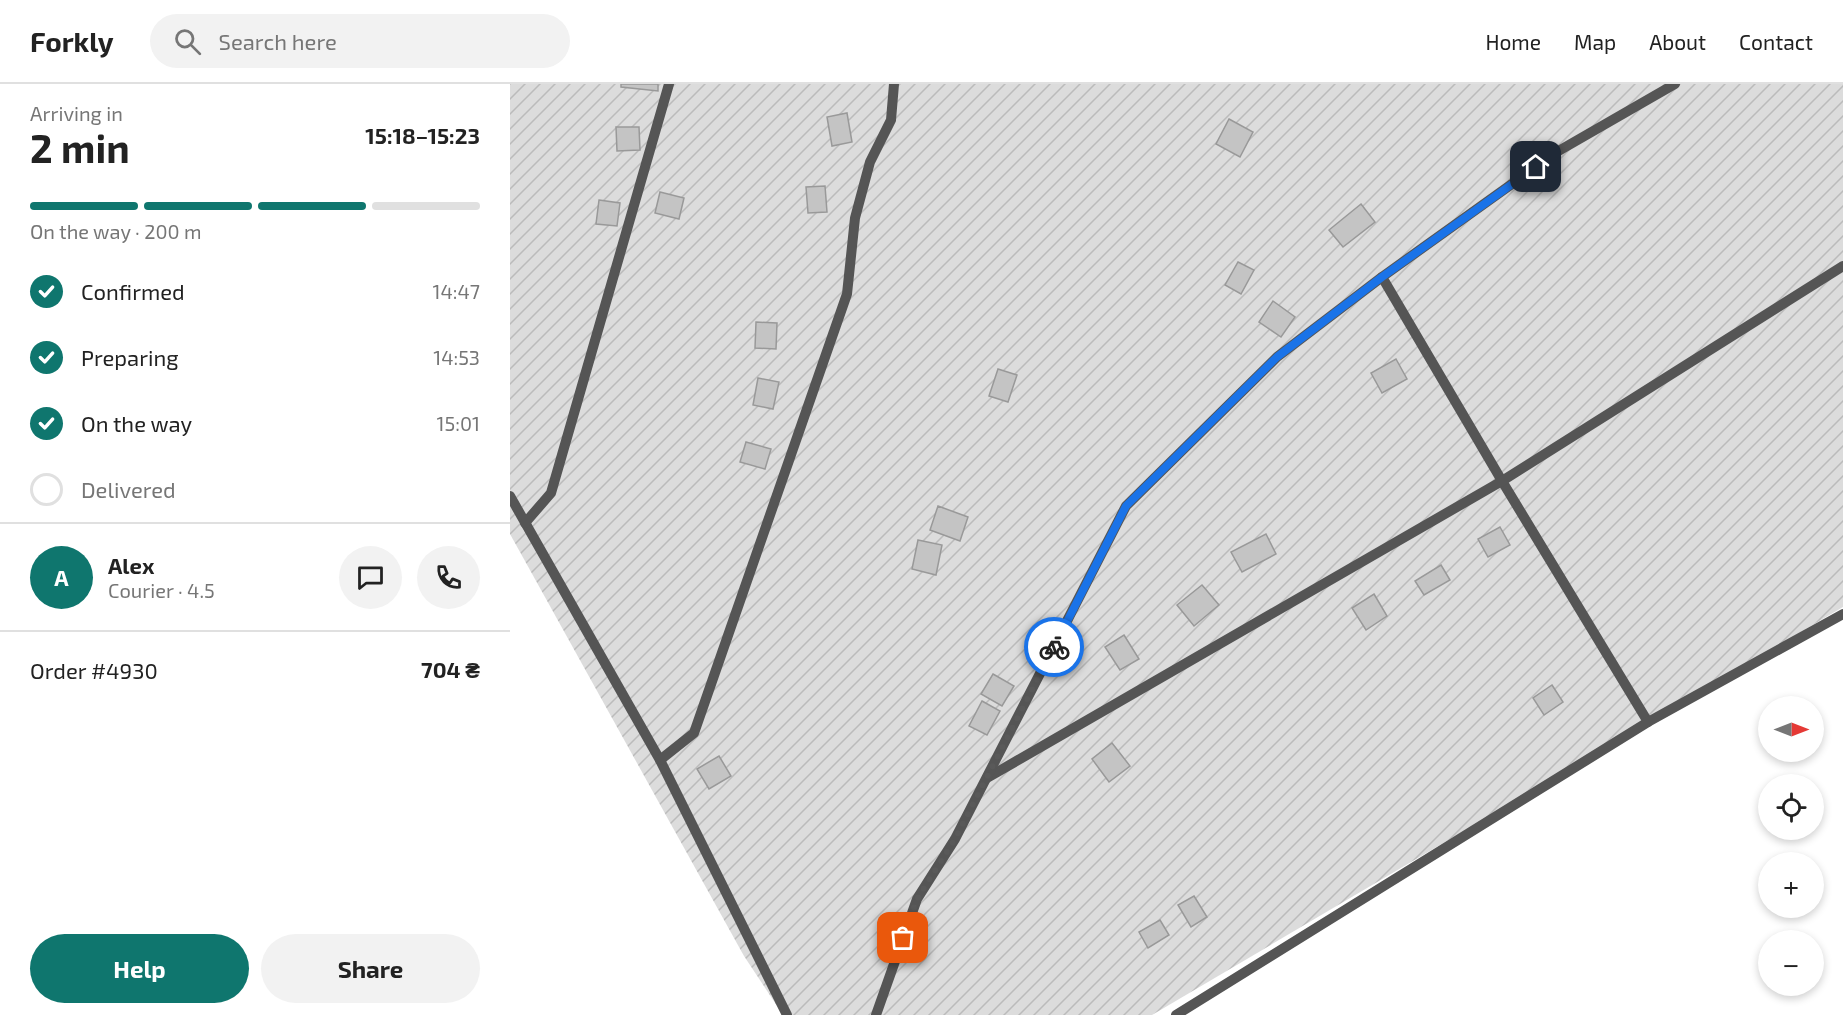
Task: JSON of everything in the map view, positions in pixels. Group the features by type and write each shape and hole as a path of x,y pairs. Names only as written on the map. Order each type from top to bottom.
{"lane":[{"path":"525,523 551,492 669,84"},
{"path":"660,760 694,733 847,294 855,218 870,162 891,120 894,84"},
{"path":"876,1015 917,899 955,839 1126,506 1277,357 1382,277 1555,153 1676,84"},
{"path":"987,778 1502,481 1843,266"},
{"path":"1382,277 1648,722"},
{"path":"510,496 660,760 787,1015"},
{"path":"1176,1015 1648,722 1843,614"}],"shaded area":[{"path":"510,84 1843,84 1843,607 1152,1015 783,1015 744,956 510,534"}],"building":[{"path":"621,84 658,84 658,91 621,87"},
{"path":"847,113 852,142 832,146 827,117"},
{"path":"1229,119 1253,132 1240,157 1216,144"},
{"path":"616,127 639,127 640,150 617,151"},
{"path":"825,186 827,212 808,213 806,187"},
{"path":"660,192 684,198 679,219 655,213"},
{"path":"599,200 620,203 617,226 596,224"},
{"path":"1361,204 1375,222 1343,247 1329,230"},
{"path":"1238,262 1254,270 1241,294 1225,285"},
{"path":"1273,301 1295,317 1281,337 1259,322"},
{"path":"756,322 777,323 776,349 755,348"},
{"path":"1396,359 1407,379 1382,393 1371,373"},
{"path":"998,369 1017,375 1008,402 989,396"},
{"path":"758,378 779,382 773,409 753,405"},
{"path":"746,442 771,449 765,469 740,462"},
{"path":"938,506 968,517 960,541 930,530"},
{"path":"1500,527 1510,545 1488,557 1478,539"},
{"path":"1266,534 1276,554 1242,572 1231,552"},
{"path":"918,540 942,545 936,575 912,569"},
{"path":"1441,565 1450,580 1424,595 1415,581"},
{"path":"1202,585 1219,605 1194,626 1177,605"},
{"path":"1374,594 1387,616 1366,630 1352,608"},
{"path":"1124,635 1139,659 1120,670 1105,647"},
{"path":"993,674 1014,686 1002,706 981,694"},
{"path":"1552,685 1563,702 1544,715 1533,698"},
{"path":"982,701 1000,711 987,735 969,726"},
{"path":"1112,743 1130,766 1109,782 1092,759"},
{"path":"719,756 731,776 709,789 697,769"},
{"path":"1194,896 1207,917 1191,927 1178,905"},
{"path":"1160,920 1169,935 1148,948 1139,932"}],"way so far":[{"path":"903,938 917,899 955,839 1054,647"}],"route":[{"path":"1054,647 1126,506 1277,357 1382,277 1536,167"}]}
